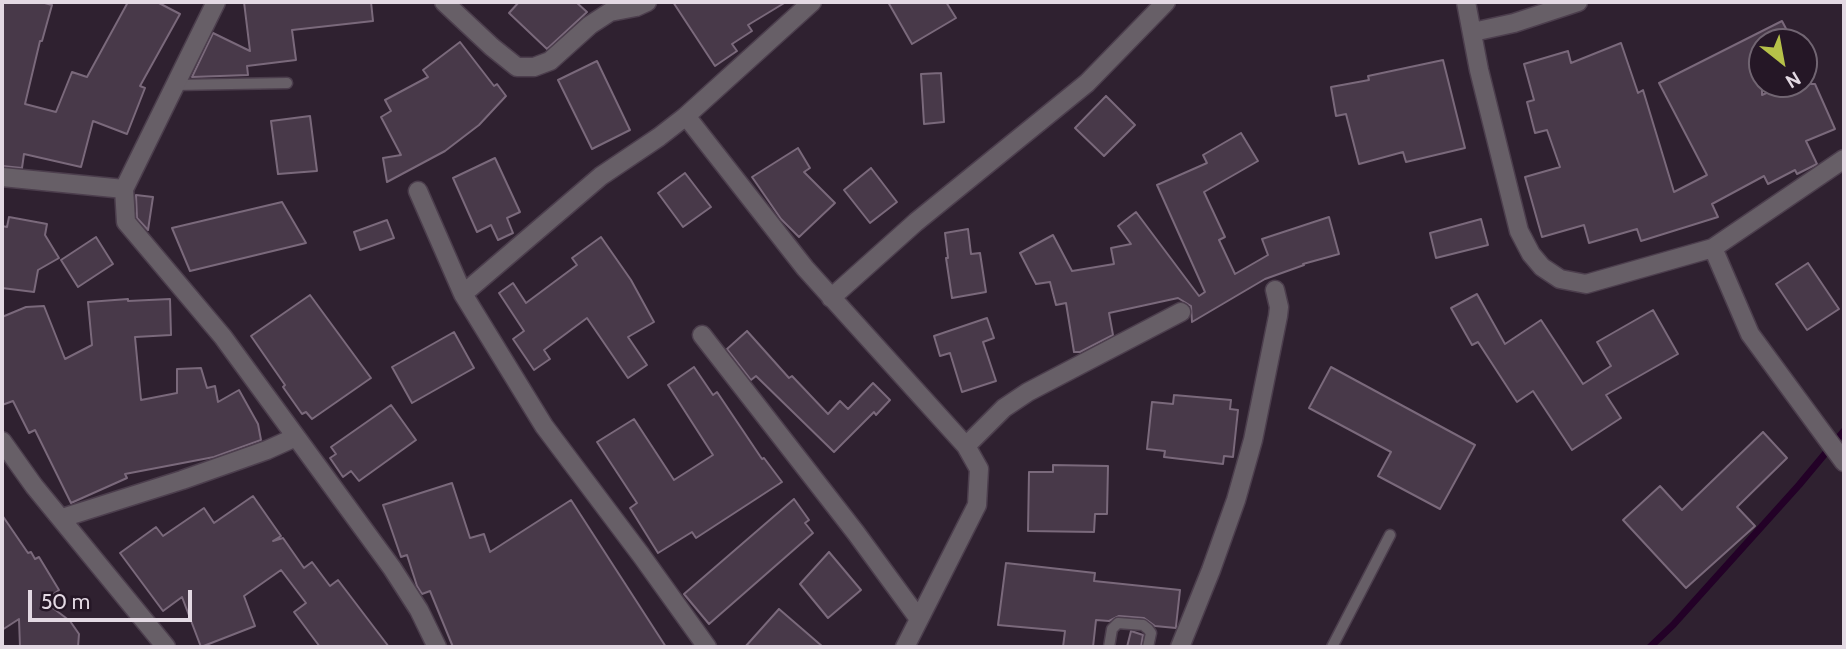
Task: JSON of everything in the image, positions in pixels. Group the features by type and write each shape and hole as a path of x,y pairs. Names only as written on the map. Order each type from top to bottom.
{"street":[{"path":"216,2 124,189 126,222 223,337 392,568 419,610 437,647"},
{"path":"444,2 517,67 534,67 550,61 590,25 610,12 647,2"},
{"path":"463,294 601,176 686,116 812,2"},
{"path":"831,298 916,222 1087,82 1166,2"},
{"path":"1466,2 1479,70 1519,230 1531,254 1542,267 1560,279 1586,284 1713,248 1844,159"},
{"path":"1473,32 1514,23 1578,2"},
{"path":"686,116 805,268 966,446 979,469 977,505 905,647"},
{"path":"2,177 124,189"},
{"path":"418,191 463,294 544,426 707,647"},
{"path":"1713,248 1750,334 1844,462"},
{"path":"1180,647 1236,500 1253,440 1278,316 1275,290"},
{"path":"966,446 1004,408 1028,392 1181,312"},
{"path":"702,335 856,533 919,619"},
{"path":"62,518 194,476 296,437"},
{"path":"2,441 34,486 120,593 159,635 166,647"}],"lane":[{"path":"174,85 287,83"},
{"path":"1332,647 1390,535"},
{"path":"1109,647 1112,629 1118,623 1143,625 1148,629 1151,634 1148,647"}],"building":[{"path":"2,2 41,2 52,5 40,41 25,104 56,112 72,72 87,77 128,2 157,2 180,14 140,86 145,88 127,134 93,121 81,167 24,154 22,168 2,166"},
{"path":"244,2 371,2 373,21 292,30 296,60 247,66 248,75 192,77 213,33 250,51"},
{"path":"519,2 576,2 587,12 547,49 509,13"},
{"path":"673,2 786,2 748,25 752,31 732,44 737,51 715,66"},
{"path":"888,2 946,2 956,18 912,44"},
{"path":"1782,21 1786,28 1768,28"},
{"path":"1748,38 1748,98 1818,98 1818,91 1835,129 1806,141 1817,164 1797,174 1795,170 1768,184 1764,176 1712,204 1718,217 1641,241 1637,229 1589,243 1584,225 1542,237 1525,177 1560,167 1547,130 1535,133 1527,102 1534,100 1524,64 1568,51 1571,63 1621,43 1638,93 1643,90 1674,192 1707,175 1659,83"},
{"path":"460,42 494,86 497,84 506,96 479,125 445,151 387,182 383,158 401,155 381,117 391,111 385,100 428,77 423,70"},
{"path":"1443,60 1465,148 1406,162 1403,152 1359,164 1346,114 1336,116 1331,87 1369,80 1368,76"},
{"path":"597,61 630,130 592,149 558,80"},
{"path":"941,73 944,122 924,124 921,74"},
{"path":"1106,96 1135,125 1104,156 1075,128"},
{"path":"310,116 317,171 278,174 271,121"},
{"path":"1241,133 1258,161 1204,192 1225,237 1219,240 1235,274 1268,255 1262,239 1329,217 1339,254 1265,279 1192,322 1191,306 1178,298 1109,313 1113,335 1080,352 1074,352 1066,303 1056,305 1050,282 1036,284 1020,253 1053,235 1072,271 1114,264 1111,248 1131,244 1118,226 1136,212 1199,296 1205,292 1157,185 1207,163 1203,155"},
{"path":"798,148 810,168 804,172 835,203 799,237 781,219 752,177"},
{"path":"495,158 520,212 507,218 513,233 498,240 491,225 477,232 453,178"},
{"path":"871,168 897,202 870,223 844,190"},
{"path":"685,173 711,207 683,227 658,193"},
{"path":"136,195 153,197 148,230 137,218"},
{"path":"282,202 306,243 190,271 172,228"},
{"path":"9,217 47,224 45,235 59,258 38,270 34,292 2,288 2,226 7,227"},
{"path":"1481,219 1488,245 1436,258 1430,233"},
{"path":"387,220 394,238 360,250 354,232"},
{"path":"968,229 971,254 980,253 986,292 952,298 945,233"},
{"path":"96,237 113,264 78,287 61,260"},
{"path":"601,237 631,280 654,322 628,337 647,365 628,378 587,318 544,350 550,359 534,370 513,339 524,331 499,293 513,283 526,303 577,265 572,258"},
{"path":"1808,263 1839,309 1807,330 1776,284"},
{"path":"1477,294 1505,344 1541,320 1583,384 1611,366 1597,342 1653,310 1678,354 1606,395 1621,418 1572,450 1533,391 1517,402 1478,342 1472,345 1451,308"},
{"path":"310,295 371,378 312,419 306,412 302,414 251,336"},
{"path":"170,299 171,335 135,337 141,400 177,393 177,369 201,368 207,388 215,386 218,402 239,390 258,424 261,440 214,457 125,474 127,478 71,503 35,430 29,433 13,401 2,405 2,317 26,307 44,306 65,359 92,345 88,302"},
{"path":"987,318 994,338 983,342 996,381 962,392 950,353 940,356 934,336"},
{"path":"747,331 789,378 792,376 828,414 840,401 848,409 873,383 890,400 834,452 756,376 751,380 727,349"},
{"path":"454,332 474,368 412,403 392,367"},
{"path":"694,367 713,395 717,392 762,459 764,458 782,482 696,538 692,532 658,553 630,508 637,503 597,442 634,419 674,480 713,455 668,385"},
{"path":"1331,367 1475,445 1440,509 1378,476 1391,452 1309,408"},
{"path":"1174,395 1231,400 1230,409 1238,410 1233,457 1224,456 1223,464 1164,457 1165,451 1147,449 1152,402 1173,404"},
{"path":"391,405 416,440 359,481 351,471 343,477 330,458 336,454 331,447"},
{"path":"1763,432 1787,458 1737,507 1755,526 1686,588 1623,520 1660,486 1682,510"},
{"path":"1053,465 1108,466 1107,514 1095,514 1094,532 1028,531 1029,472 1053,472"},
{"path":"452,483 470,538 484,534 490,552 571,500 666,647 453,647 430,591 422,594 407,555 401,557 383,505"},
{"path":"253,496 281,536 273,541 283,538 304,568 312,562 330,586 338,580 389,647 320,647 294,612 306,603 281,570 244,596 255,626 201,647 182,597 163,611 120,553 156,527 163,536 204,508 214,523"},
{"path":"794,499 809,520 805,523 813,533 709,624 684,594"},
{"path":"2,515 28,553 31,552 35,559 39,557 59,590 45,602 70,621 79,634 78,647 20,647 19,619 2,630"},
{"path":"829,552 861,590 828,618 800,584"},
{"path":"1006,563 1095,573 1094,581 1180,590 1176,628 1155,626 1144,618 1119,616 1109,621 1096,620 1093,647 1063,647 1065,631 998,625"},
{"path":"779,609 808,634 823,647 745,647"},
{"path":"1131,631 1143,635 1141,647 1127,647"}],"waterway":[{"path":"1650,647 1799,485 1844,431"}]}
